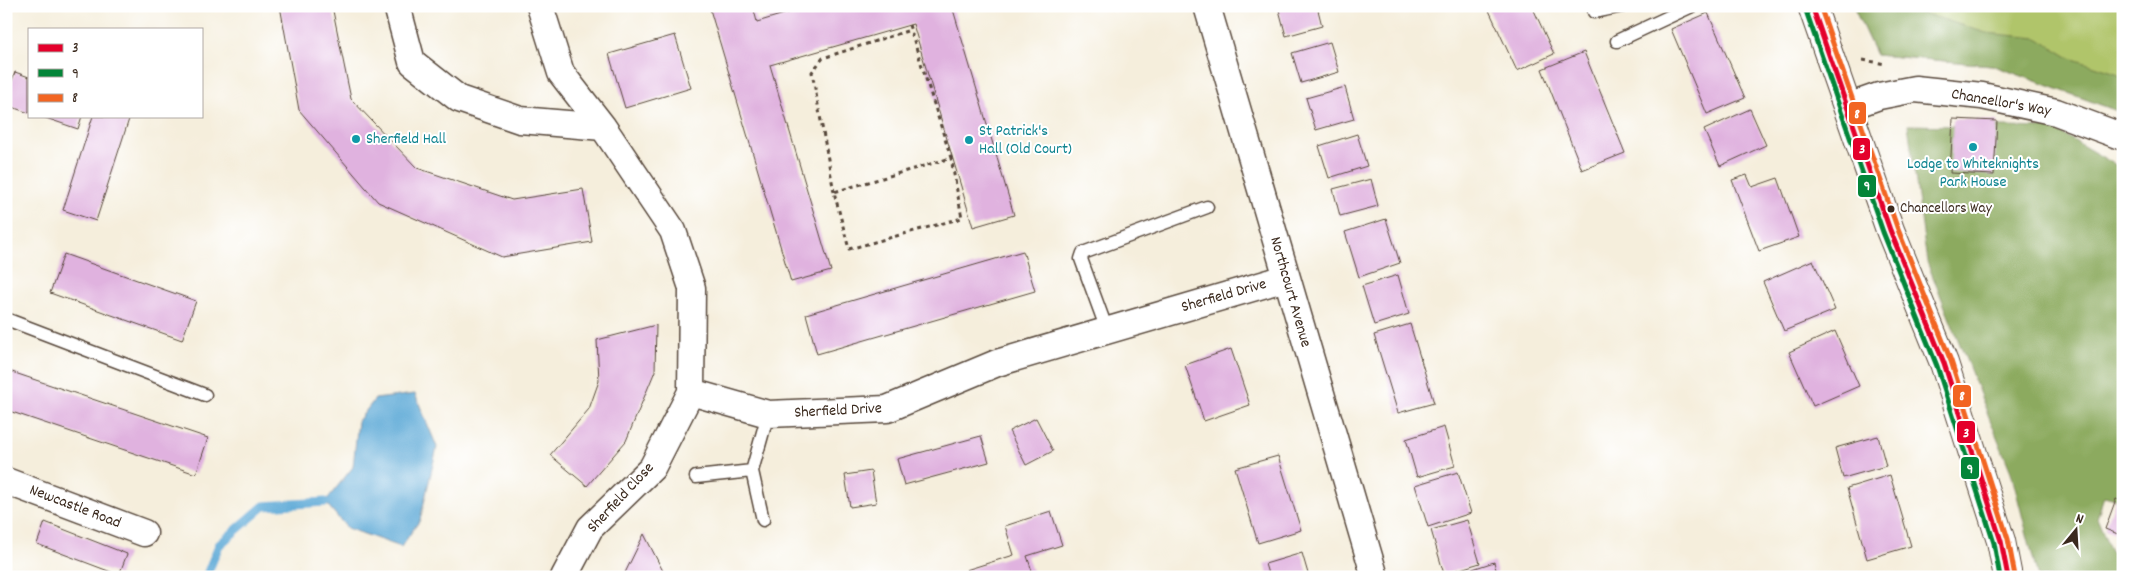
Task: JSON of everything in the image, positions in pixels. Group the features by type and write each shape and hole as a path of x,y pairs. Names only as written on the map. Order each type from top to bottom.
{"main road":[{"path":"1812,6 1890,230 1944,363 2001,542 2008,577"}],"street":[{"path":"397,6 412,62 459,99 520,120 603,127"},
{"path":"540,6 561,73 603,127 673,231 692,288 691,392"},
{"name":"Northcourt Avenue","path":"1207,6 1375,577"},
{"name":"Chancellor's Way","path":"1848,107 1879,96 1915,89 1982,96 2056,112 2123,137"},
{"name":"Sherfield Drive","path":"691,392 768,414 887,409 996,363 1286,278"},
{"name":"Sherfield Close","path":"564,577 590,528 652,468 691,392"},
{"name":"Newcastle Road","path":"6,481 144,533"}],"lane":[{"path":"1594,12 1623,6"},
{"path":"1618,42 1692,6"},
{"path":"1107,330 1081,259 1083,253 1207,207"},
{"path":"6,319 205,395"},
{"path":"763,520 752,471 768,414"},
{"path":"696,477 752,471"}],"path":[{"path":"909,25 951,158 962,218 849,249 834,192 812,72 823,58 910,30"},
{"path":"834,192 951,158"}],"green space":[{"path":"1853,6 2123,6 2123,113 1992,65 1876,55"},
{"path":"1853,6 1901,6 1901,9 1929,15 1986,33 2037,38 2070,58 2116,73 2123,78 2123,113 1992,65 1876,55"},
{"path":"1908,125 2052,128 2123,169 2123,501 2104,496 2097,518 2112,554 2123,556 2123,577 2038,577 2011,472 1927,262"}],"water":[{"path":"415,394 437,447 420,520 401,547 347,528 325,502 353,467 358,421 375,399"}],"building":[{"name":"Sherfield Hall","path":"280,6 332,6 351,99 417,168 512,200 583,189 592,242 502,257 378,202 299,110"},
{"name":"St Patrick's Hall (Old Court)","path":"709,6 753,6 757,22 811,6 952,6 1014,215 973,227 913,24 770,65 831,271 791,282"},
{"path":"1278,6 1317,6 1322,26 1286,36"},
{"path":"1487,6 1532,6 1554,54 1517,71"},
{"path":"1708,13 1745,98 1707,114 1671,29"},
{"path":"675,35 691,88 625,108 609,54"},
{"path":"1330,42 1339,72 1301,83 1292,53"},
{"path":"1584,52 1625,153 1582,170 1542,69"},
{"path":"15,72 28,77 28,113 6,105 6,98"},
{"path":"1345,87 1354,119 1316,130 1306,98"},
{"path":"1750,109 1766,145 1720,166 1704,130"},
{"path":"46,118 81,118 78,129"},
{"path":"92,118 129,118 96,221 63,210"},
{"name":"Lodge to Whiteknights Park House","path":"1953,119 1997,121 1994,175 1950,173"},
{"path":"1357,134 1367,166 1329,178 1319,146"},
{"path":"1747,175 1752,187 1778,178 1799,237 1759,251 1732,180"},
{"path":"1371,179 1378,206 1340,216 1333,189"},
{"path":"1386,219 1400,263 1359,277 1345,232"},
{"path":"1023,251 1035,291 817,354 806,314"},
{"path":"64,254 196,301 182,340 50,293"},
{"path":"1813,260 1835,310 1784,331 1763,282"},
{"path":"1398,275 1409,314 1374,325 1362,286"},
{"path":"1410,324 1434,403 1398,413 1374,335"},
{"path":"656,325 655,371 626,441 587,486 550,455 589,409 599,381 597,340"},
{"path":"1835,331 1859,386 1813,406 1789,352"},
{"path":"1231,349 1250,405 1204,421 1185,365"},
{"path":"6,370 208,438 196,474 6,410"},
{"path":"1036,418 1053,451 1026,465 1009,431"},
{"path":"1444,427 1455,466 1417,477 1406,439"},
{"path":"981,436 989,462 904,485 897,459"},
{"path":"1878,436 1886,466 1843,478 1835,448"},
{"path":"1278,456 1301,530 1258,543 1235,468"},
{"path":"871,471 876,503 850,507 845,475"},
{"path":"1458,472 1471,513 1428,527 1415,485"},
{"path":"1890,475 1911,546 1867,559 1847,488"},
{"path":"2116,499 2123,501 2123,536 2105,529"},
{"path":"1051,511 1062,545 1027,556 1034,577 968,577 966,570 1014,555 1005,526"},
{"path":"1467,520 1480,563 1444,574 1431,530"},
{"path":"45,522 127,554 119,575 37,544"},
{"path":"644,534 666,577 623,577"},
{"path":"1302,553 1309,577 1269,577 1265,564"},
{"path":"1494,562 1498,577 1451,577 1451,576"}],"waterway":[{"path":"206,577 219,545 264,506 325,502"}],"transit line":[{"name":"3","path":"1812,6 1890,230 1944,363 2001,541 2008,577"},
{"name":"8","path":"1820,6 1897,227 1951,361 2008,539 2015,576"},
{"name":"9","path":"1805,8 1883,232 1937,366 1994,543 2000,577"}],"place":[{"name":"Sherfield Hall","path":"356,139"},
{"name":"St Patrick's Hall (Old Court)","path":"969,140"},
{"name":"Lodge to Whiteknights Park House","path":"1973,147"},
{"name":"Chancellors Way","path":"1891,209"}]}
